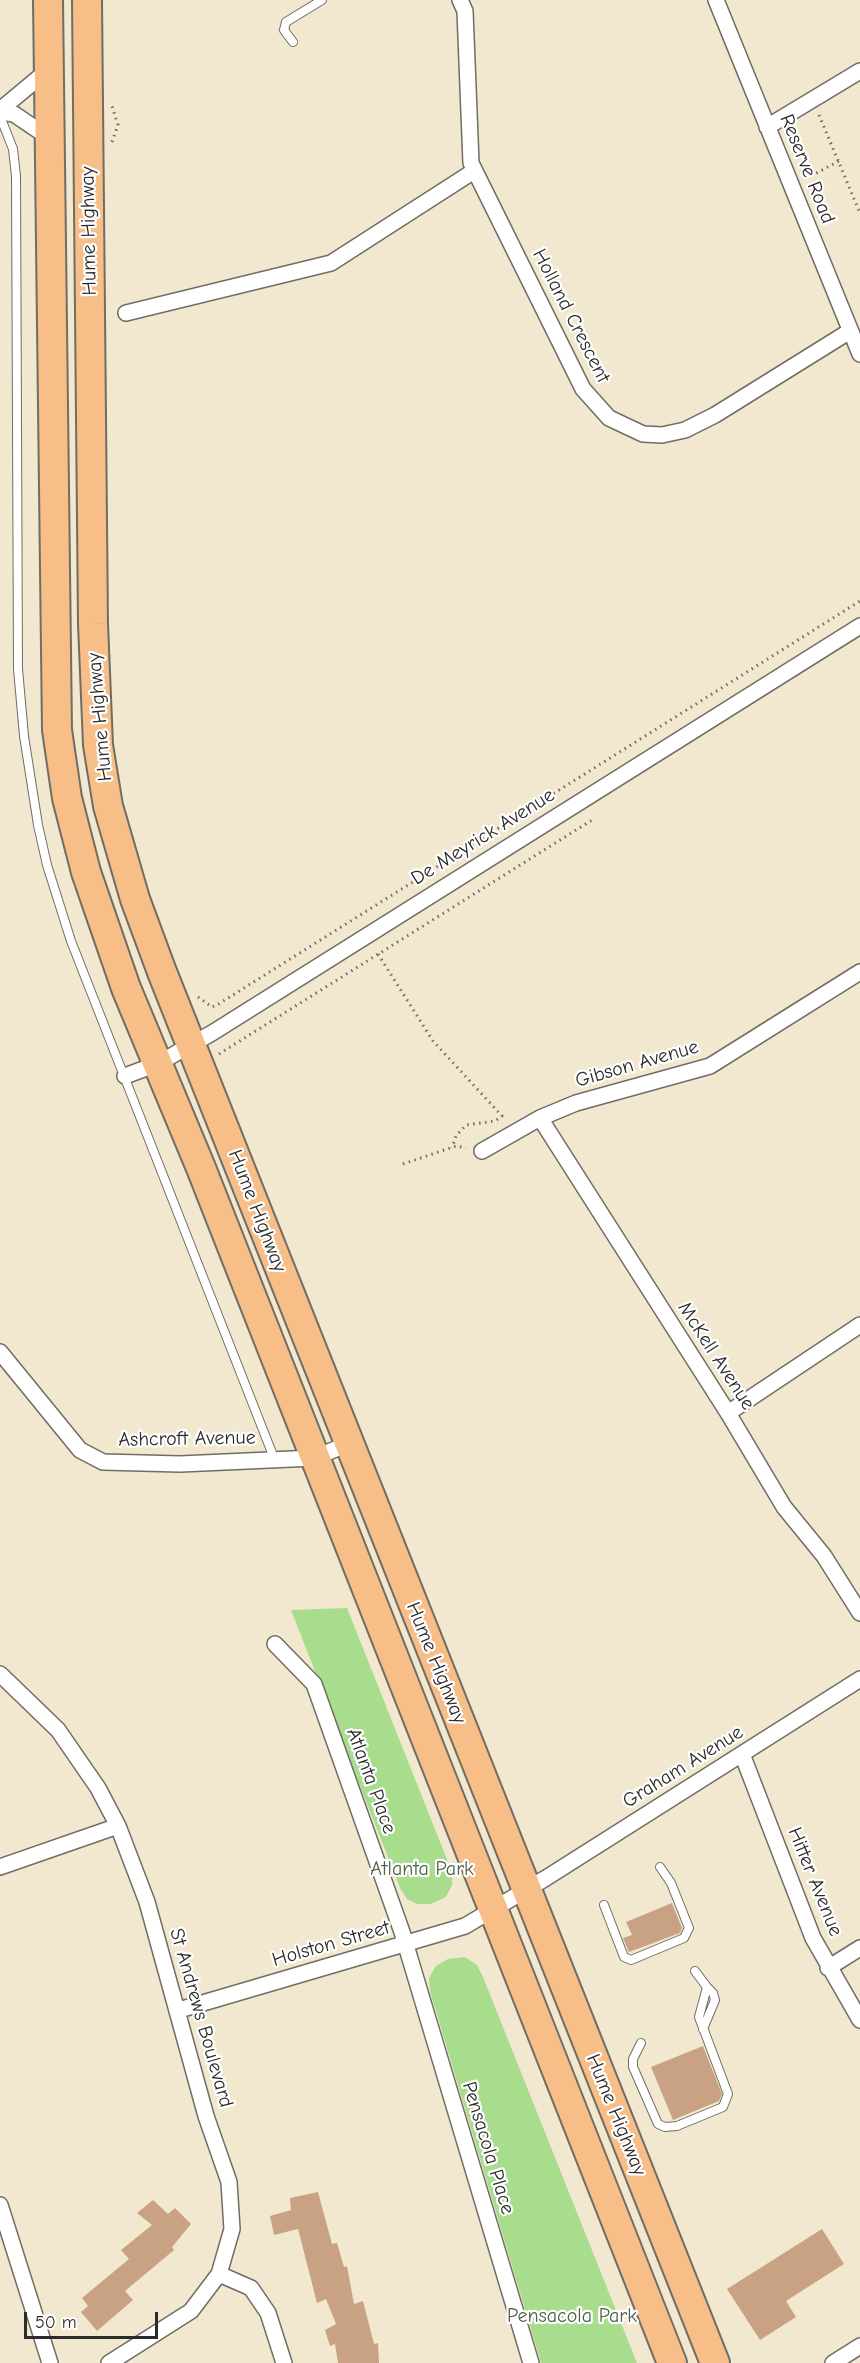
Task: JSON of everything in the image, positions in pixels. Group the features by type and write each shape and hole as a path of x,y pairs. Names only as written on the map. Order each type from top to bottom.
{"highway":[{"name":"Hume Highway","path":"48,0 57,730 67,798 86,872 126,988 201,1168 672,2363"},
{"name":"Hume Highway","path":"87,0 93,624 98,746 108,806 135,899 191,1046 715,2363"}],"street":[{"name":"Holland Crescent","path":"460,0 465,11 469,140 474,171 583,389 609,418 626,428 643,434 662,435 685,430 715,415 850,331"},
{"name":"Reserve Road","path":"716,0 860,354"},
{"path":"0,113 49,70"},
{"path":"767,127 860,71"},
{"path":"0,113 14,114 48,137"},
{"path":"126,313 331,263 474,171"},
{"name":"De Meyrick Avenue","path":"125,1076 157,1064 191,1046 860,626"},
{"name":"Gibson Avenue","path":"482,1151 540,1118 576,1103 710,1066 860,972"},
{"name":"McKell Avenue","path":"540,1118 728,1413 784,1507 824,1556 860,1613"},
{"path":"728,1413 860,1325"},
{"name":"Ashcroft Avenue","path":"0,1352 80,1450 103,1462 180,1464 314,1458 350,1443"},
{"name":"Atlanta Place","path":"275,1644 314,1684 406,1944"},
{"name":"St Andrews Boulevard","path":"0,1674 58,1730 98,1788 118,1826 147,1902 179,2010 206,2116 229,2182 232,2229 219,2274 191,2311 109,2363"},
{"name":"Graham Avenue","path":"493,1912 860,1679"},
{"name":"Hitter Avenue","path":"742,1754 813,1938 828,1968 860,2020"},
{"path":"0,1867 118,1826"},
{"name":"Holston Street","path":"179,2010 465,1926 493,1912"},
{"name":"Pensacola Place","path":"406,1944 531,2363"},
{"path":"828,1968 860,1948"},
{"path":"0,2205 50,2363"},
{"path":"219,2274 251,2288 268,2313 284,2363"},
{"path":"833,2363 860,2346"}],"lane":[{"path":"293,42 284,30 286,22 322,0"},
{"path":"0,113 14,149 16,176 18,669 24,736 38,825 56,894 159,1171 274,1458"},
{"path":"604,1905 624,1957 631,1960 684,1938 689,1928 671,1883 660,1867"},
{"path":"641,2043 633,2059 633,2067 658,2124 665,2127 677,2126 723,2107 728,2094 699,2017 707,1987 695,1971"}],"path":[{"path":"108,97 118,125 109,150"},
{"name":"Reserve Road","path":"817,110 860,213"},
{"path":"811,176 839,161"},
{"name":"De Meyrick Avenue","path":"193,990 212,1007 860,601"},
{"path":"219,1054 592,819"},
{"path":"378,954 433,1041 502,1116 495,1120 466,1125 456,1136 452,1148"},
{"path":"404,1164 452,1148 482,1151"}],"green space":[{"name":"Atlanta Park","path":"347,1608 452,1872 452,1885 446,1897 431,1904 417,1904 407,1899 400,1888 291,1610"},
{"name":"Pensacola Park","path":"465,1957 477,1965 483,1977 637,2363 541,2363 430,1991 429,1978 436,1966 448,1959"}],"building":[{"path":"672,1903 682,1928 680,1933 629,1952 623,1938 632,1935 626,1922"},
{"path":"703,2046 722,2094 719,2101 673,2120 651,2067"},
{"path":"318,2192 332,2244 337,2243 344,2267 347,2266 354,2304 363,2301 374,2344 378,2343 379,2363 338,2363 335,2344 330,2346 325,2330 336,2324 326,2299 317,2303 298,2229 274,2235 270,2216 291,2210 290,2198"},
{"path":"153,2200 168,2214 175,2208 191,2224 172,2247 174,2250 125,2291 133,2300 97,2331 81,2312 88,2306 82,2298 129,2259 121,2250 152,2225 137,2213"},
{"path":"822,2229 844,2264 786,2301 796,2317 760,2340 727,2289"}]}
